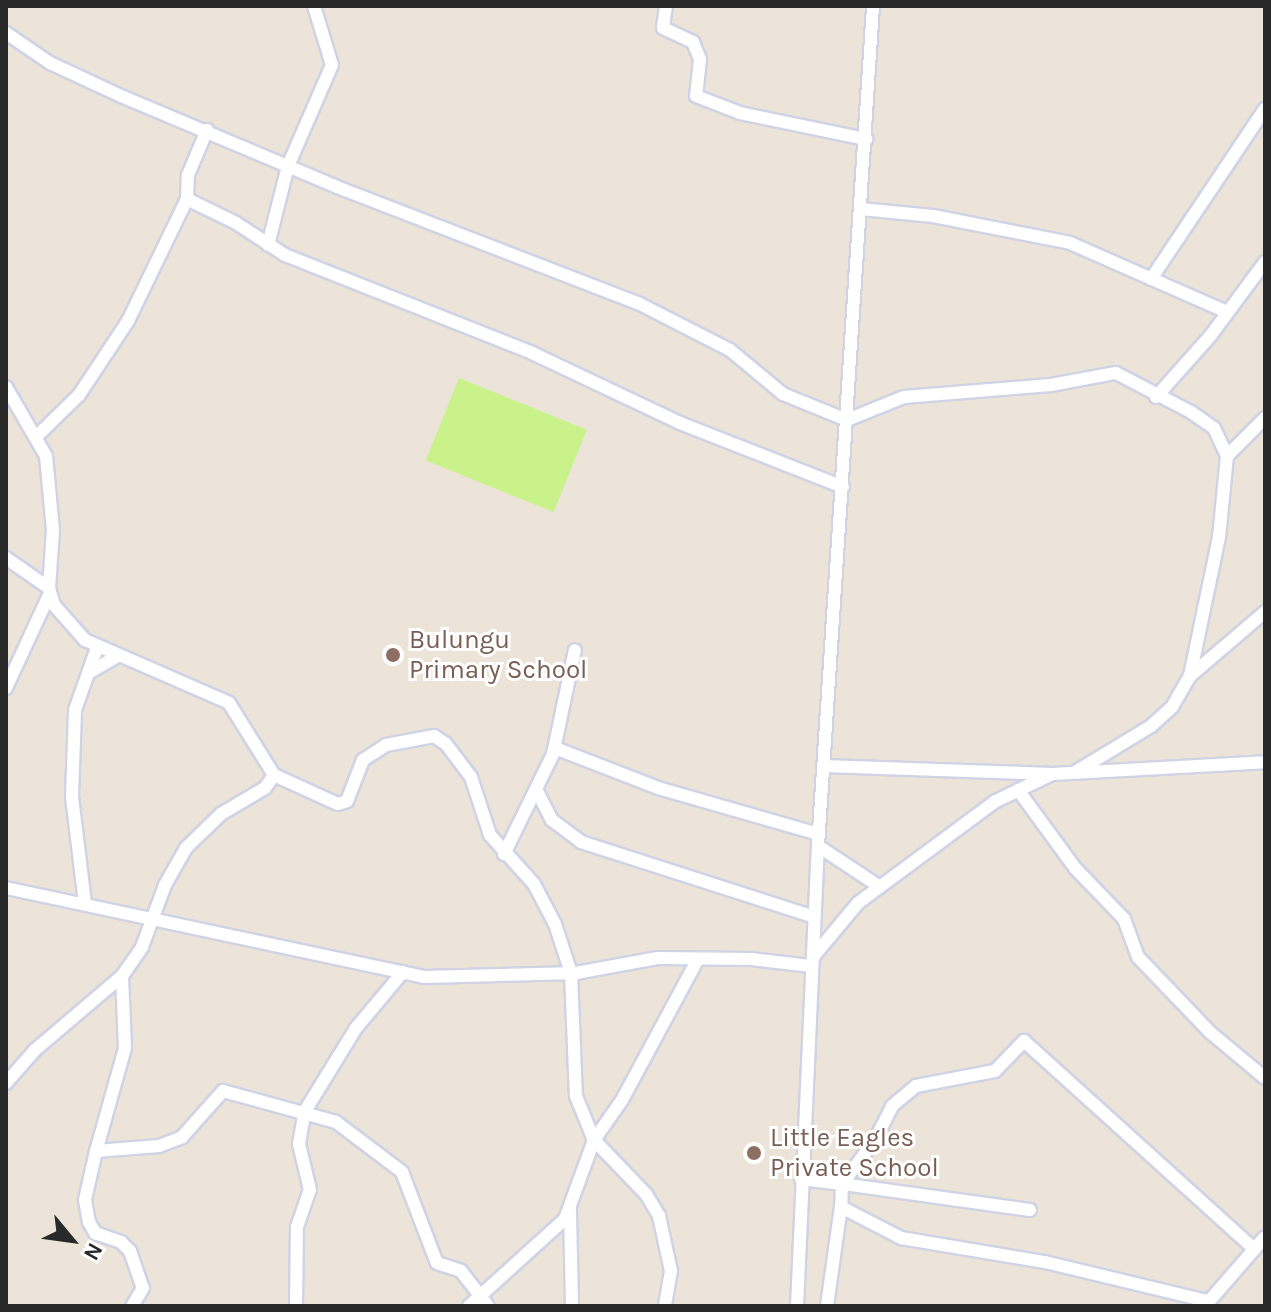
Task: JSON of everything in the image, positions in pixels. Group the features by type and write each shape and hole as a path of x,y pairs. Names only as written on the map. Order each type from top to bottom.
{"street":[{"path":"268,245 288,166 332,65 314,6"},
{"path":"666,6 663,28 693,42 700,59 696,96 740,113 866,139"},
{"path":"797,1306 818,840 873,6"},
{"path":"6,33 50,63 288,166 638,303 730,350 783,394 847,420 904,397 1051,385 1105,374 1123,375 1156,397 1204,419 1221,437 1227,456 1219,537 1190,676 1172,707 1151,726 1072,774"},
{"path":"1151,279 1265,109"},
{"path":"37,436 72,404 128,321 187,199 188,175 207,130"},
{"path":"187,199 268,245 532,353 680,423 843,487"},
{"path":"861,209 933,216 1070,243 1225,311"},
{"path":"1156,397 1265,262"},
{"path":"6,387 37,436 47,463 52,516 49,592 6,688"},
{"path":"1227,456 1265,418"},
{"path":"6,558 49,592 63,618 97,648 229,703 274,775 343,805 365,758 386,745 437,737 471,777 479,813 504,854 534,884 555,924 571,973 572,1079 594,1140 646,1194 659,1216 671,1267 665,1306"},
{"path":"1190,676 1265,612"},
{"path":"85,903 72,797 75,710 97,648"},
{"path":"504,854 555,748 575,650"},
{"path":"90,672 118,656"},
{"path":"555,748 658,788 818,840 880,887"},
{"path":"824,766 1072,774 1265,762"},
{"path":"812,962 858,903 1018,790 1053,774"},
{"path":"6,1082 35,1050 122,976 142,947 150,921 186,848 221,814 265,788 274,775"},
{"path":"536,789 552,820 581,842 814,917"},
{"path":"1018,790 1075,868 1124,919 1138,957 1211,1033 1265,1078"},
{"path":"6,888 85,903 150,921 403,972 479,979 571,973 629,961 812,962"},
{"path":"572,1306 570,1210 594,1140 622,1100 698,959"},
{"path":"296,1306 297,1227 310,1190 299,1144 305,1111 356,1028 403,972"},
{"path":"122,976 124,1053 85,1200 90,1229 130,1251 143,1288 132,1306"},
{"path":"827,1306 842,1184 875,1140 892,1106 916,1086 995,1071 1024,1041 1254,1249"},
{"path":"96,1151 159,1146 182,1137 223,1091 305,1111 349,1129 402,1172 437,1263 461,1271 484,1302"},
{"path":"801,1179 1030,1210"},
{"path":"841,1207 901,1238 1045,1262 1207,1303 1265,1237"},
{"path":"469,1306 484,1302 570,1210"}],"green space":[{"path":"459,378 587,430 554,512 426,461"}],"place":[{"name":"Bulungu Primary School","path":"393,655"},
{"name":"Little Eagles Private School","path":"754,1153"}]}
